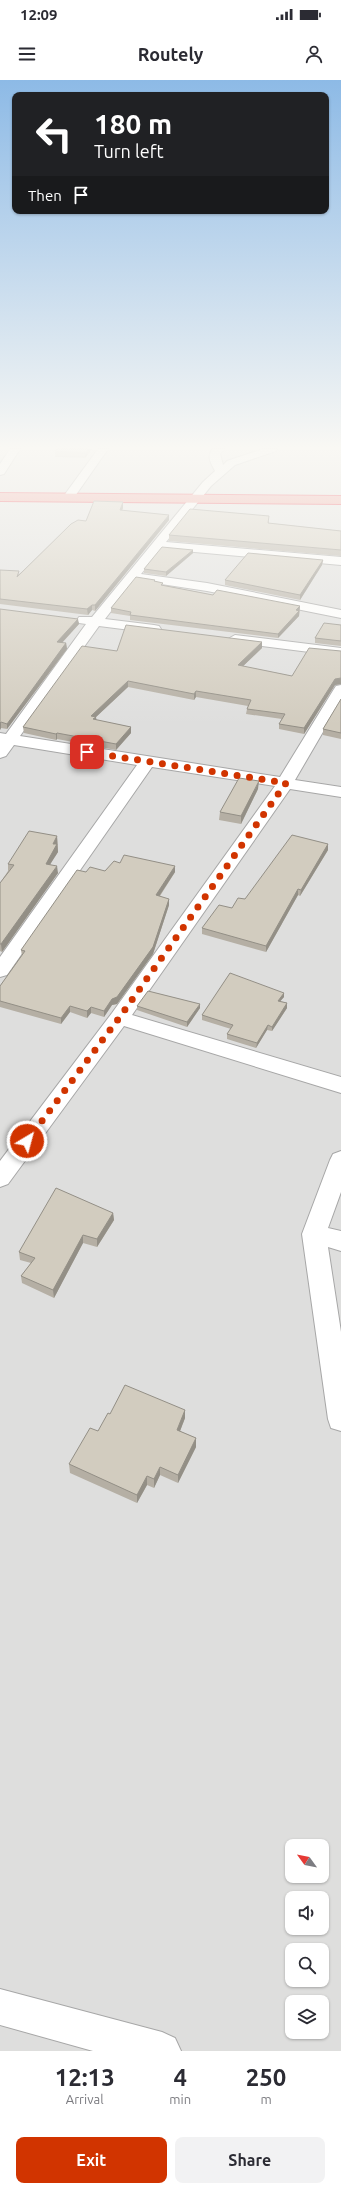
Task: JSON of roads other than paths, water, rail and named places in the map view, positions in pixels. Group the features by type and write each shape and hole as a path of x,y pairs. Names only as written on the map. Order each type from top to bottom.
{"street":[{"path":"0,753 5,739 95,622 160,541"},
{"path":"157,545 341,560"},
{"path":"131,576 207,587 341,614"},
{"path":"71,618 164,630"},
{"path":"226,638 341,652"},
{"path":"0,1178 119,1018 286,783 339,695"},
{"path":"5,739 341,792"},
{"path":"0,971 148,761"},
{"path":"119,1018 341,1085"},
{"path":"341,1160 314,1234 341,1419"},
{"path":"314,1234 341,1242"},
{"path":"0,2007 162,2051"}]}
